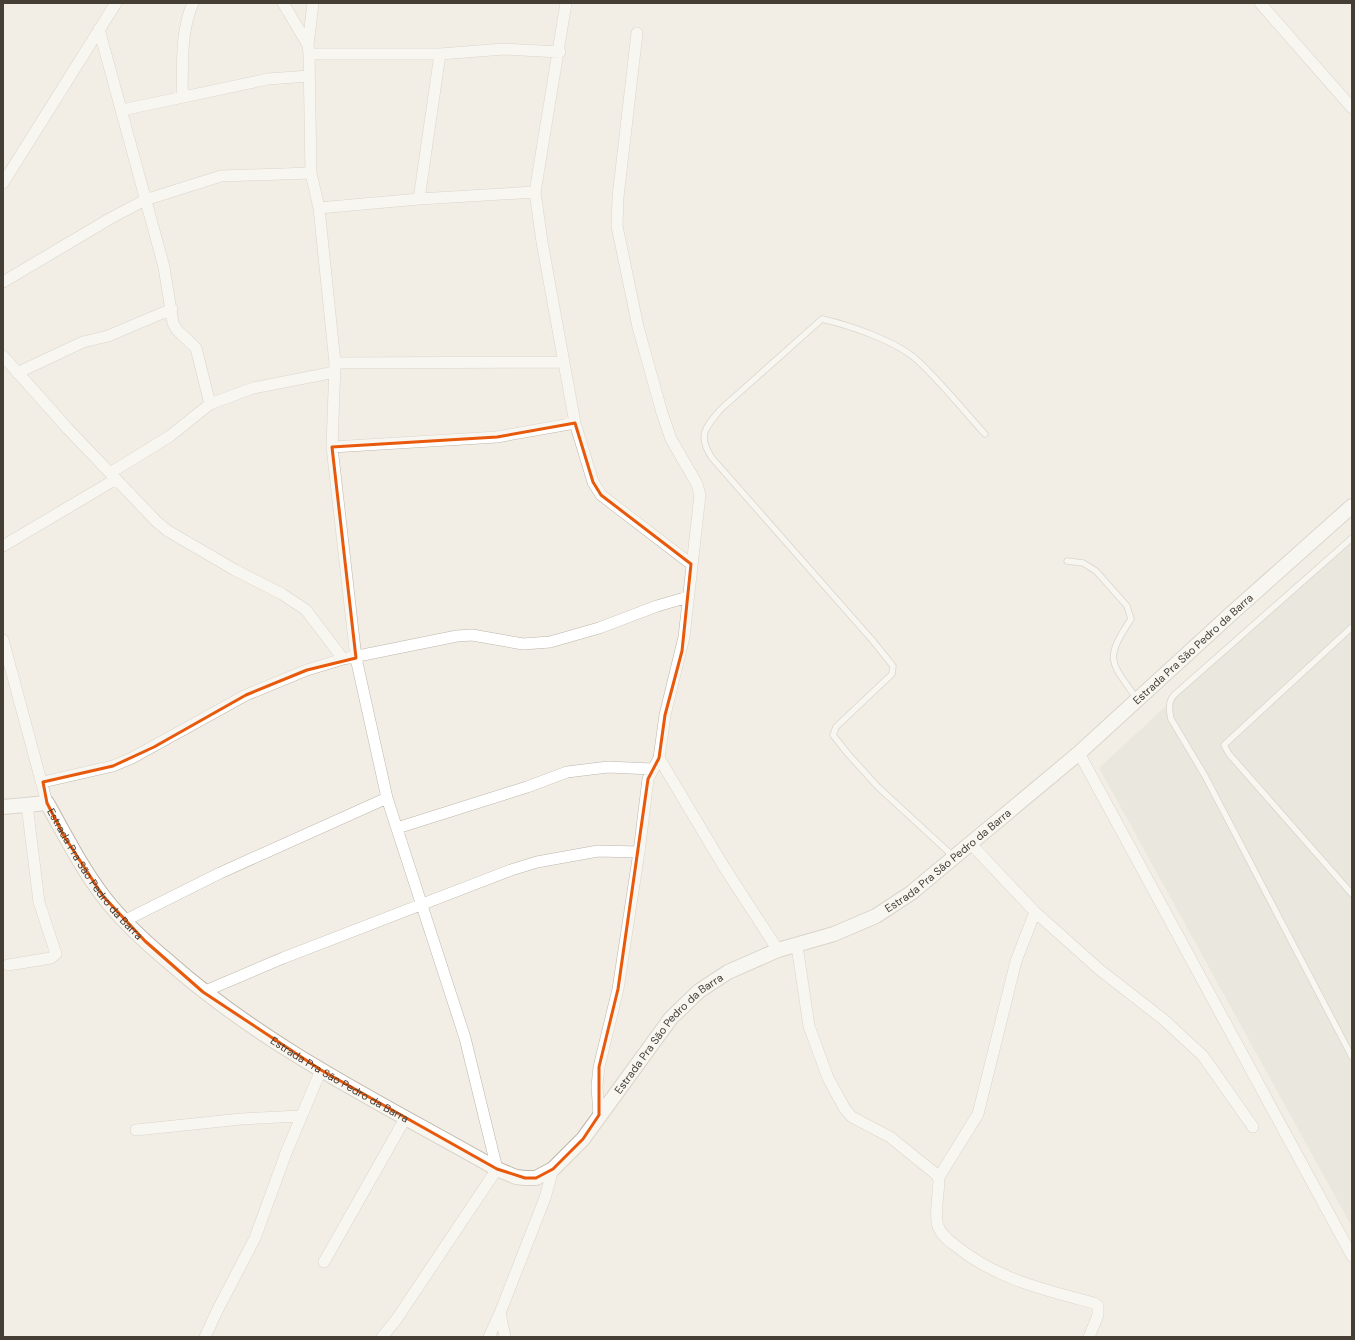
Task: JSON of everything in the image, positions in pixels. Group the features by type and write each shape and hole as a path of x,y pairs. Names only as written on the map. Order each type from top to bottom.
{"street":[{"path":"3,183 116,3"},
{"path":"182,97 184,38 188,15 193,3"},
{"path":"283,3 308,49"},
{"path":"313,3 308,49 311,173 319,208 335,368 332,447 356,658 387,798 465,1038 498,1169 396,1320 382,1337"},
{"path":"566,3 560,52 536,192 542,242 575,423 593,482 601,495 691,564"},
{"path":"1260,3 1352,108"},
{"path":"99,29 164,267 172,309 173,323 177,330 196,348 210,404"},
{"path":"599,1115 597,1086 599,1067 618,989 639,852 647,785 652,769 659,758 665,715 684,637 691,564 700,495 697,484 671,438 662,413 638,327 617,226 618,196 637,33"},
{"path":"308,49 440,54 504,49 560,52"},
{"path":"419,199 440,54"},
{"path":"122,110 268,79 309,76"},
{"path":"3,282 111,218 145,200 221,176 311,173"},
{"path":"319,208 419,199 536,192"},
{"path":"17,373 83,342 108,336 172,309"},
{"path":"3,356 17,373 157,522 168,531 234,570 282,594 306,610 342,659"},
{"path":"3,546 113,476 170,436 210,404 262,386 335,368 564,362"},
{"path":"332,447 497,437 575,423"},
{"name":"Estrada Pra São Pedro da Barra","path":"3,807 47,803 83,867 103,896 124,921 203,992 321,1070 498,1169 516,1177 536,1178 553,1168 583,1140 599,1115 671,1018 684,1004 728,972 778,950 834,934 876,916 911,893 1079,753 1352,506"},
{"path":"43,782 113,766 154,747 246,695 307,670 342,659 356,658 457,636 472,635 523,644 550,642 688,597"},
{"path":"3,640 43,782 47,803"},
{"path":"1079,753 1352,1256"},
{"path":"659,758 724,867 778,950"},
{"path":"397,828 527,787 567,772 608,767 652,769"},
{"path":"124,921 220,873 387,798"},
{"path":"8,964 51,958 56,954 39,902 27,805"},
{"path":"971,844 1035,912 1100,970 1184,1037 1203,1056 1253,1127"},
{"path":"203,992 283,958 511,870 537,862 598,851 639,852"},
{"path":"1035,912 1016,961 978,1114 939,1177 937,1222 940,1231 945,1237 985,1267 1024,1284 1094,1303 1099,1309 1089,1337"},
{"path":"796,946 809,1026 828,1078 845,1109 852,1117 890,1137 939,1177"},
{"path":"205,1337 216,1312 255,1238 301,1116 321,1070"},
{"path":"136,1130 240,1119 301,1116"},
{"path":"324,1262 406,1117"},
{"path":"489,1337 500,1313 545,1198 553,1168"},
{"path":"500,1313 505,1337"}],"lane":[{"path":"954,857 878,787 833,735 836,727 892,674 893,666 873,641 712,458 705,448 702,438 707,425 721,409 822,319 843,324 899,347 916,359 985,434"},
{"path":"1352,538 1174,695 1170,699 1169,711 1171,719 1205,776 1352,1058"},
{"path":"1067,561 1083,563 1096,571 1127,606 1131,619 1113,649 1112,660 1116,670 1137,700"},
{"path":"1352,627 1224,745 1229,754 1352,894"}],"highlighted area":[{"path":"575,423 593,482 601,495 691,564 682,651 665,715 659,758 648,779 618,989 599,1067 599,1115 583,1139 553,1169 536,1178 525,1178 497,1169 321,1070 203,992 145,941 103,896 64,836 47,803 43,782 113,766 154,747 246,695 307,670 356,658 332,447 497,437"}],"shaded area":[{"path":"1352,534 1352,1227 1099,768"}]}
